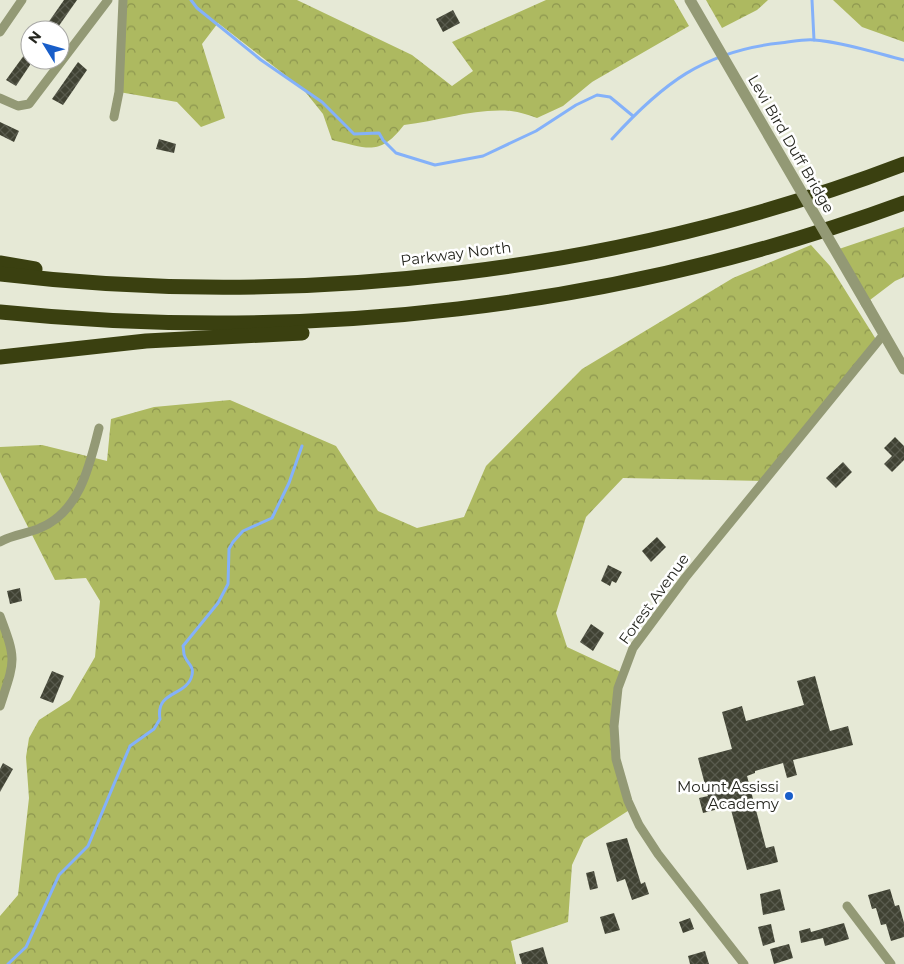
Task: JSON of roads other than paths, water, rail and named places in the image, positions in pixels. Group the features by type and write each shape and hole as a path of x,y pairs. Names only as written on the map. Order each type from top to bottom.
{"highway":[{"name":"Parkway North","path":"0,274 130,284 266,286 387,280 553,259 654,238 766,210 904,164"},
{"path":"0,312 119,321 280,323 415,315 610,286 722,259 840,225 904,203"},
{"path":"0,263 130,284"},
{"path":"0,358 146,341 371,329 424,322 512,302"}],"street":[{"path":"0,32 22,0"},
{"path":"0,98 18,106 29,104 108,0"},
{"path":"114,118 119,92 124,0"},
{"name":"Levi Bird Duff Bridge","path":"690,0 904,369"},
{"name":"Forest Avenue","path":"744,964 658,854 639,825 628,800 616,759 614,726 618,688 633,648 674,593 884,334"},
{"path":"0,542 17,534 40,528 56,519 71,502 89,467 99,428"},
{"path":"0,616 13,650 14,666 0,706"},
{"path":"847,906 891,964"}],"waterway":[{"path":"191,0 197,8 261,60 322,102 354,134 379,133 396,153 435,165 483,156 536,131 576,105 597,95 610,97 633,116"},
{"path":"812,0 814,40"},
{"path":"612,139 649,102 686,73 707,62 753,47 797,41 825,41 904,60"},
{"path":"8,964 26,947 59,875 88,846 130,746 154,729 160,719 162,703 189,682 192,669 184,656 183,646 218,603 228,584 229,549 243,531 272,518 289,483 302,446"}],"place":[{"name":"Mount Assissi Academy","path":"789,796"}]}
